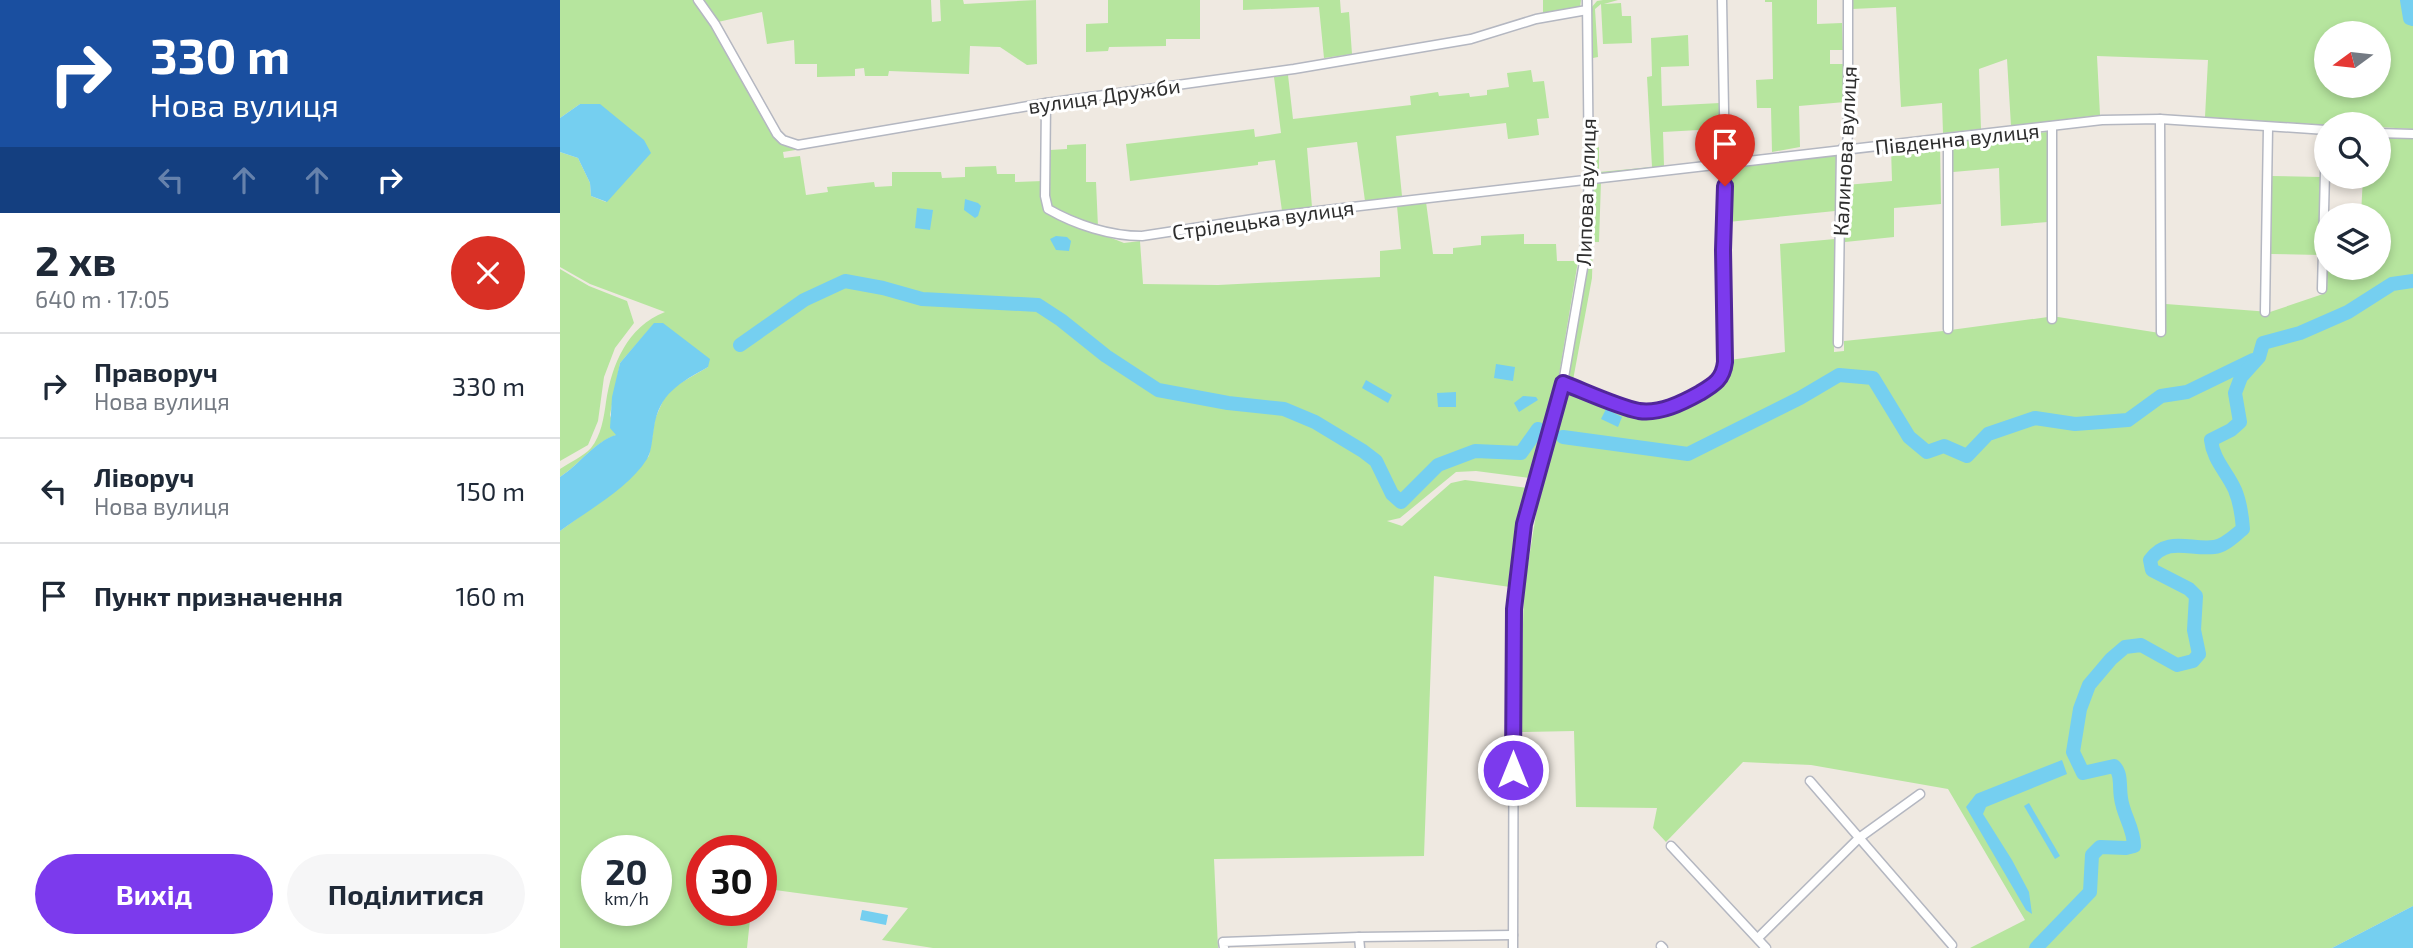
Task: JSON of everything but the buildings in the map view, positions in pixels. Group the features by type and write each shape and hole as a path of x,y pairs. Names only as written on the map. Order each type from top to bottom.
{"street":[{"name":"вулиця Дружби","path":"698,0 715,24 777,134 789,143 798,145 1046,103 1307,67 1471,38 1536,19 1587,10"},
{"name":"Липова вулиця","path":"1513,948 1514,609 1524,524 1563,383 1584,262 1589,179 1587,0"},
{"path":"1563,383 1640,411 1667,409 1717,382 1723,375 1726,165 1722,0"},
{"name":"Калинова вулиця","path":"1838,343 1841,150 1847,143 1848,135 1848,0"},
{"name":"Стрілецька вулиця","path":"1046,103 1045,196 1048,209 1122,236 1142,236 1280,215 1589,179"},
{"path":"2160,119 2161,332"},
{"name":"Південна вулиця","path":"1589,179 2052,128 2102,120 2160,119 2314,131"},
{"path":"2052,128 2052,319"},
{"path":"2265,312 2268,128"},
{"path":"2391,133 2413,134"},
{"path":"1948,138 1948,329"},
{"path":"2322,289 2325,189"},
{"path":"1810,781 1952,945"},
{"path":"1758,937 1859,838 1920,793"},
{"path":"1671,846 1766,948"},
{"path":"1224,945 1359,937 1513,936"},
{"path":"1359,937 1360,948"}],"green space":[{"path":"560,0 696,0 714,26 778,141 794,146 838,141 839,143 783,152 784,158 800,156 806,195 828,192 827,187 874,182 875,187 892,186 892,172 941,172 942,178 965,177 965,167 996,166 997,174 1015,174 1015,182 1043,181 1051,214 1124,243 1140,241 1143,284 1218,285 1380,277 1380,251 1401,249 1397,206 1426,202 1433,254 1453,254 1453,248 1481,245 1481,236 1524,234 1524,244 1556,244 1557,261 1578,261 1558,381 1530,478 1476,471 1456,472 1400,518 1387,521 1402,526 1451,483 1465,480 1527,488 1510,587 1434,576 1424,856 1214,859 1218,948 933,948 882,940 908,908 777,890 777,835 686,835 686,926 749,926 747,948 560,948 560,531 613,492 649,456 655,419 665,396 672,388 708,367 654,324 620,363 610,415 617,435 601,442 560,477 560,469 588,451 597,438 612,374 631,337 641,327 665,312 590,284 560,267 560,152 578,158 590,183 591,196 606,202 580,104 560,118"},
{"path":"702,0 931,0 932,22 941,21 940,0 963,0 964,4 1036,0 1037,64 1027,65 1000,47 970,46 969,74 889,71 888,76 865,76 864,68 855,69 855,76 817,77 817,64 795,64 794,40 767,44 762,12 718,22"},
{"path":"1108,0 1200,0 1200,39 1166,39 1166,46 1109,47 1108,51 1086,52 1086,24 1108,23"},
{"path":"1243,0 1340,0 1341,13 1349,12 1352,54 1324,58 1319,7 1243,10"},
{"path":"1543,0 1581,0 1580,8 1543,15"},
{"path":"1618,0 1604,4 1621,3 1622,16 1631,16 1632,43 1603,44 1601,4 1595,9 1598,57 1593,58 1591,8 1597,1"},
{"path":"1765,0 1817,0 1817,24 1842,23 1843,50 1830,50 1830,64 1844,64 1845,102 1799,106 1800,147 1772,152 1771,108 1757,108 1756,80 1773,79 1772,2"},
{"path":"1852,0 2413,0 2413,129 2391,128 2391,112 2314,112 2314,124 2205,117 2208,60 2097,56 2100,115 2011,126 2007,59 1979,69 1981,129 1943,133 1942,103 1901,107 1896,7 1852,9"},
{"path":"1688,35 1689,66 1661,67 1662,106 1720,103 1723,159 1721,162 1598,175 1593,171 1593,149 1599,147 1599,172 1652,167 1647,77 1652,76 1651,38","holes":["1717,129 1718,158 1715,161 1664,166 1663,132"]},
{"path":"1531,70 1533,82 1544,81 1549,118 1537,119 1539,135 1508,139 1506,123 1396,136 1402,196 1365,201 1357,142 1307,148 1312,207 1282,211 1275,160 1258,162 1258,165 1130,181 1126,144 1254,129 1255,137 1281,133 1274,77 1288,75 1293,119 1411,105 1410,96 1438,92 1439,96 1469,93 1470,97 1487,95 1487,90 1509,87 1507,73"},
{"path":"1048,109 1050,150 1067,149 1067,145 1086,144 1086,182 1096,182 1098,227 1050,208 1047,196"},
{"path":"2047,132 2048,222 2001,226 1999,168 1953,172 1953,141"},
{"path":"2391,137 2413,138 2413,906 2332,948 1970,948 2025,920 1948,789 1811,765 1743,762 1666,842 1653,828 1657,808 1576,807 1574,731 1520,732 1524,589 1544,465 1570,390 1628,413 1646,416 1658,414 1686,405 1712,392 1728,376 1730,360 1785,352 1780,244 1835,239 1834,352 1844,351 1844,341 2048,317 2166,334 2166,304 2270,312 2326,293 2327,280 2391,280 2391,203 2362,203 2362,189 2391,189"},
{"path":"1940,143 1941,204 1894,208 1894,237 1845,242 1846,185 1892,181 1891,148"},
{"path":"1836,154 1835,211 1728,222 1730,168"},
{"path":"2272,176 2314,177 2314,189 2321,189 2321,203 2314,203 2314,255 2271,254"},
{"path":"1601,181 1599,242 1593,242 1592,278 1573,380 1568,378 1592,188"},
{"path":"560,269 589,286 627,301 634,323 615,348 604,377 598,421 588,445 560,461"}],"water":[{"path":"580,104 600,104 644,140 651,153 607,202 591,196 590,183 578,158 560,152 560,118"},
{"path":"965,199 981,206 975,218 964,210"},
{"path":"917,208 933,210 930,230 915,228"},
{"path":"1056,236 1067,237 1071,241 1069,251 1056,250 1050,239"},
{"path":"654,323 663,323 710,359 708,367 680,384 666,398 657,416 649,456 630,480 560,531 560,477 601,442 616,435 610,428 612,397 620,363"},
{"path":"1496,364 1515,367 1513,381 1494,378"},
{"path":"1366,380 1392,395 1388,403 1362,388"},
{"path":"1456,392 1456,407 1438,407 1437,393"},
{"path":"1523,396 1536,397 1538,400 1519,412 1514,403"},
{"path":"1606,409 1622,417 1618,427 1601,419"},
{"path":"2062,760 2067,774 1986,807 1983,814 2029,892 2032,914 2026,910 1966,807 1976,794"},
{"path":"2029,803 2060,856 2055,859 2024,806"},
{"path":"2413,906 2413,948 2332,948"},
{"path":"862,910 888,915 886,925 860,920"}],"waterway":[{"path":"2407,0 2410,18 2413,19"},
{"path":"740,345 804,300 845,281 922,299 1038,305 1106,356 1158,390 1228,403 1284,409 1315,422 1376,461 1392,494 1401,502 1438,465 1475,451 1521,453 1538,429"},
{"path":"2036,948 2090,892 2092,855 2100,847 2134,846 2122,804 2117,769 2114,766 2083,773 2073,752 2080,709 2089,685 2125,647 2141,645 2177,665 2193,661 2199,654 2194,630 2196,596 2189,589 2152,570 2150,560 2164,548 2171,546 2218,546 2243,529 2237,495 2217,460 2211,440 2240,422 2235,393 2241,377 2259,357 2263,343 2300,333 2348,312 2392,284 2413,281"},
{"path":"1563,437 1688,454 1800,398 1839,375 1873,378 1909,437 1927,452 1944,446 1967,456 1988,434 2035,418 2075,424 2128,420 2161,396 2187,392 2253,360"}],"route":[{"path":"1513,770 1514,609 1524,524 1563,383 1640,411 1667,409 1689,399 1717,382 1723,375 1725,186"}]}
